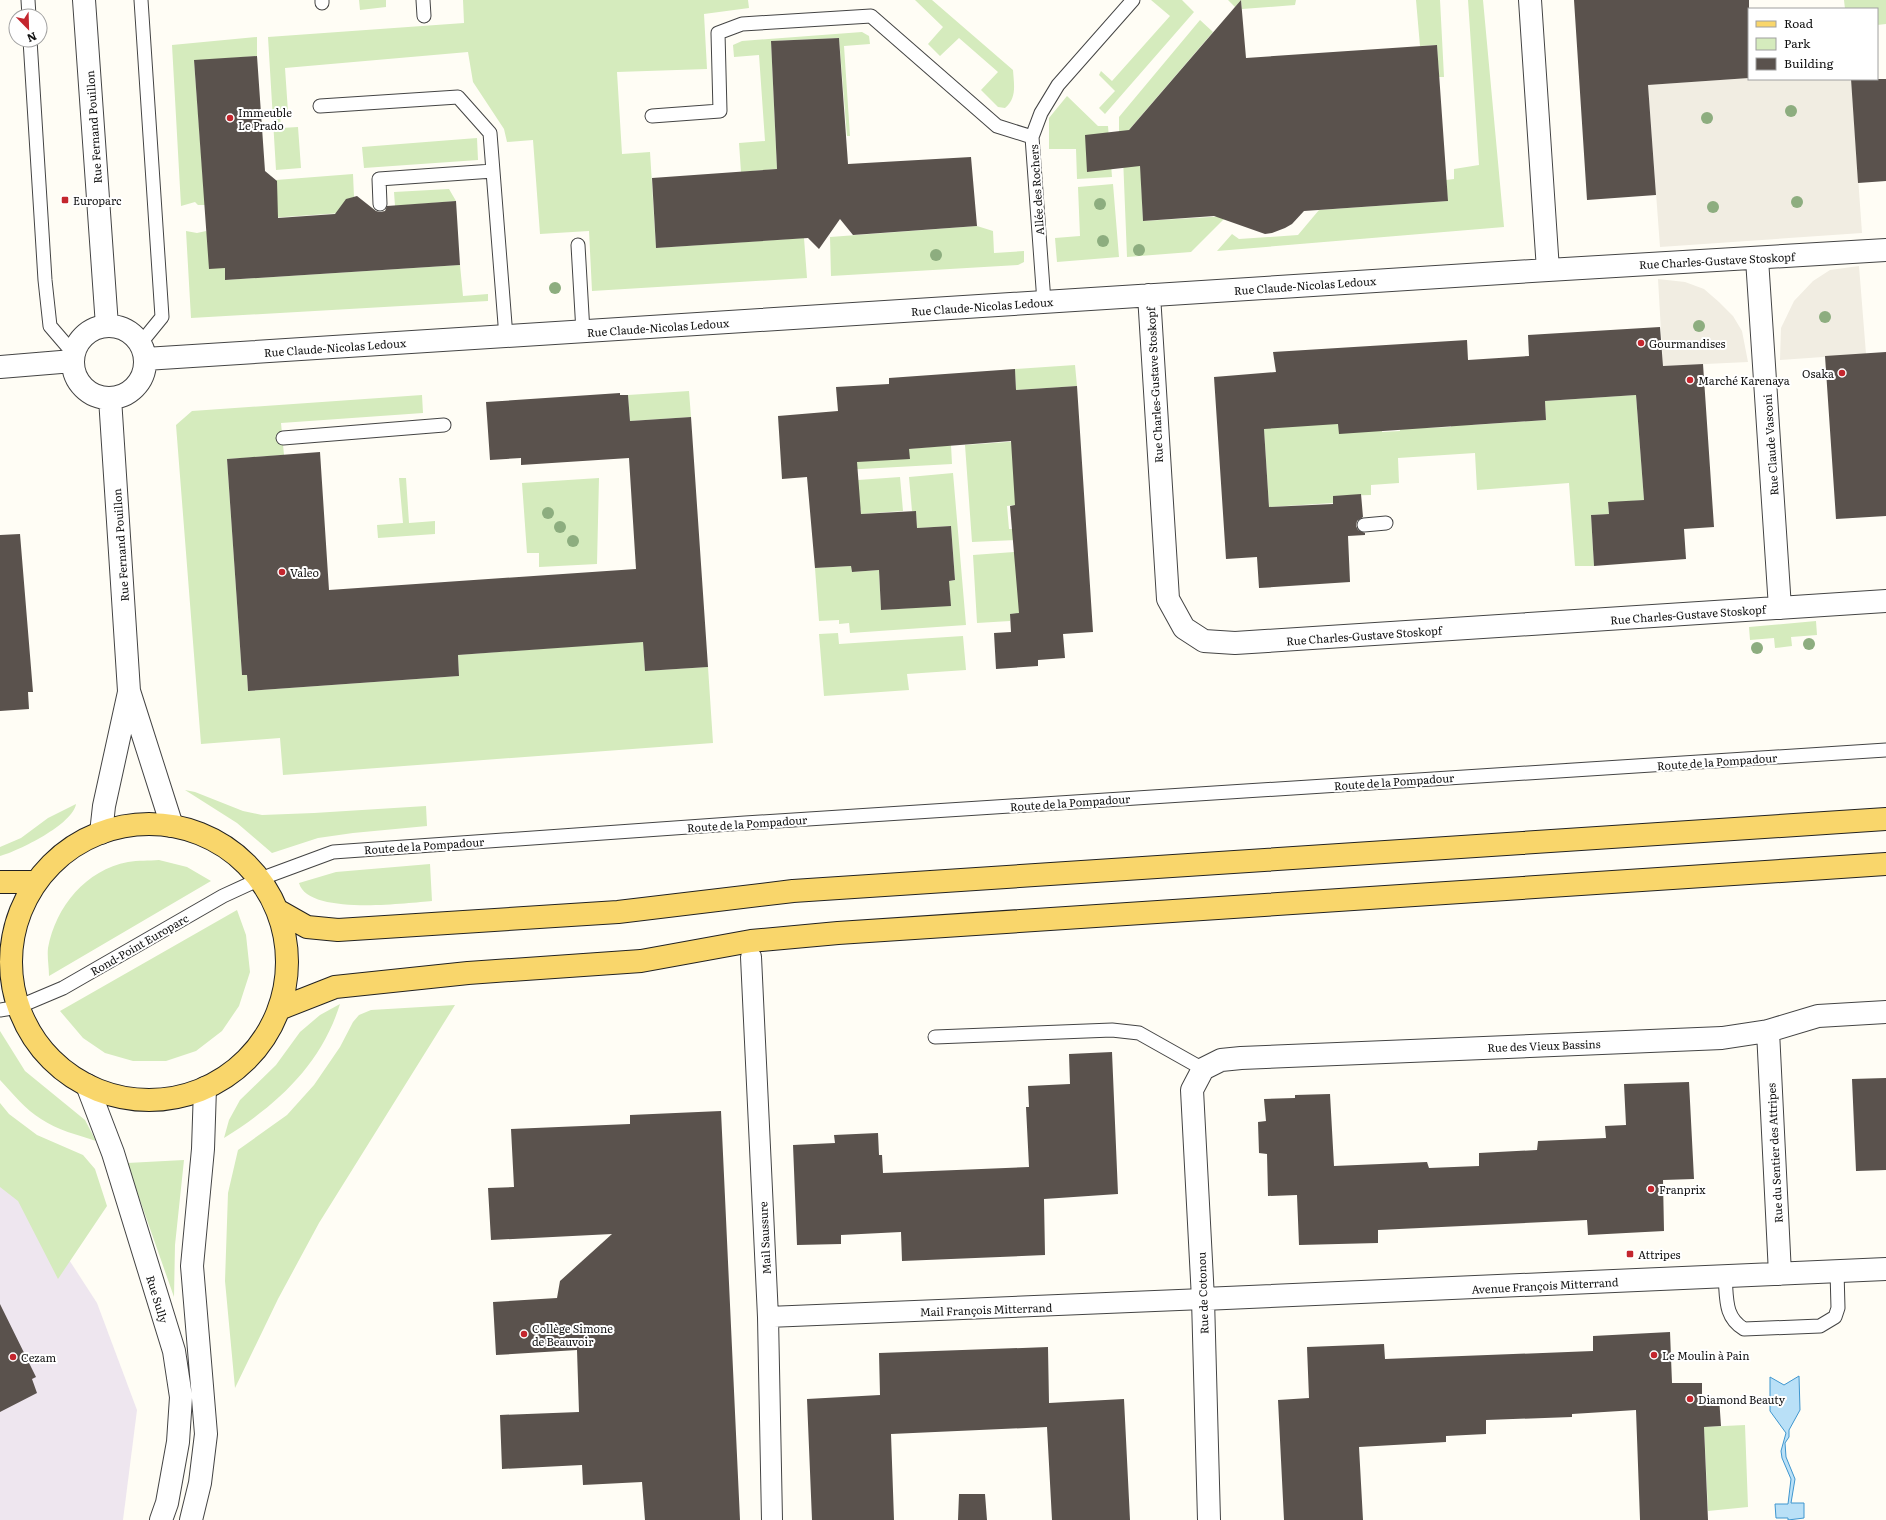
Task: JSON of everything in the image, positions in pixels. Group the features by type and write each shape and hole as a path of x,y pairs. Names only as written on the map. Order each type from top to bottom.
{"main road":[{"path":"277,910 307,927 346,930 618,912 793,891 1886,819"},
{"path":"141,824 172,826 200,833 222,845 242,859 260,879 277,910 285,940 287,970 283,997 272,1026 255,1050 231,1073 204,1088 180,1096 150,1100 118,1097 87,1085 64,1071 42,1050 25,1022 9,1008 6,976 10,966 12,938 22,907 36,882 70,849 101,833 141,824"},
{"path":"279,1009 335,987 468,973 641,961 750,941 838,933 1886,864"},
{"path":"0,882 36,882"}],"street":[{"name":"Rue Fernand Pouillon","path":"84,0 107,326"},
{"path":"1530,0 1548,270"},
{"name":"Rue Charles-Gustave Stoskopf","path":"1548,270 1757,259 1886,250"},
{"name":"Rue Claude Vasconi","path":"1757,259 1780,608"},
{"name":"Rue Claude-Nicolas Ledoux","path":"142,352 506,337 1548,270"},
{"name":"Rue Charles-Gustave Stoskopf","path":"1149,295 1168,599 1184,628 1204,641 1235,643 1886,601"},
{"path":"107,326 126,330 134,336 142,352 142,376 132,390 121,396 110,398 98,396 88,391 80,383 75,372 74,358 77,346 86,335 98,328 107,326"},
{"path":"0,367 74,358"},
{"name":"Rue Fernand Pouillon","path":"110,398 129,691 172,826"},
{"name":"Rue Fernand Pouillon","path":"101,833 104,806 129,691"},
{"name":"Mail Saussure","path":"752,957 768,1317 772,1520"},
{"name":"Rue des Vieux Bassins","path":"1203,1069 1221,1060 1241,1058 1722,1038 1768,1031 1818,1016 1886,1012"},
{"name":"Rue du Sentier des Attripes","path":"1768,1031 1780,1274"},
{"name":"Rue de Cotonou","path":"1203,1069 1192,1090 1203,1299 1209,1520"},
{"name":"Rue Sully","path":"87,1085 113,1153 174,1351 181,1397 178,1442 167,1503 161,1520"},
{"path":"191,1520 200,1482 206,1434 192,1266 203,1149 204,1088"},
{"name":"Avenue François Mitterrand","path":"1203,1299 1886,1269"},
{"name":"Mail François Mitterrand","path":"768,1317 1128,1304 1203,1299"}],"lane":[{"path":"140,0 162,317 142,352"},
{"path":"423,0 424,16"},
{"name":"Allée des Rochers","path":"1044,302 1032,137 1041,113 1058,85 1133,0"},
{"path":"652,116 720,111 718,33 742,24 871,16 997,126 1032,137"},
{"path":"30,48 45,280 50,326 74,358"},
{"path":"320,106 458,97 490,133 506,337"},
{"path":"380,204 379,179 493,171"},
{"path":"578,245 583,332"},
{"path":"283,438 444,425"},
{"path":"1364,525 1386,523"},
{"name":"Route de la Pompadour","path":"260,879 333,852 744,823 1886,750"},
{"name":"Rond-Point Europarc","path":"9,1008 63,988 223,896 260,879"},
{"path":"936,1037 1112,1030 1139,1033 1203,1069"},
{"path":"1725,1277 1728,1309 1735,1323 1744,1329 1820,1326 1835,1317 1838,1308 1837,1271"}],"shaded area":[{"path":"1748,78 1748,80 1851,80 1862,233 1660,247 1648,85"},
{"path":"1859,266 1866,354 1780,360 1781,328 1794,301 1813,281 1830,270"},
{"path":"1658,279 1685,282 1704,289 1719,302 1733,316 1742,331 1748,362 1663,366"},
{"path":"0,1174 29,1198 97,1303 137,1410 123,1520 0,1520"}],"green space":[{"path":"359,0 386,0 386,7 360,10"},
{"path":"463,0 748,0 749,8 704,14 707,69 617,72 622,154 650,152 656,248 804,238 807,278 592,291 589,231 540,234 533,140 507,142 504,129 473,82 468,52 285,68 288,112 280,113 281,128 298,127 301,168 276,170 268,37 464,23"},
{"path":"915,0 932,0 1013,70 1013,96 1005,108 998,107 981,90 998,72 959,38 940,56 928,44 943,27"},
{"path":"1151,0 1182,0 1194,12 1105,114 1099,108 1115,91 1099,75 1101,71 1112,81 1170,16"},
{"path":"1228,0 1241,0 1235,7"},
{"path":"1241,0 1296,0 1295,5 1242,9"},
{"path":"1416,0 1440,0 1444,77 1439,77 1437,45 1420,46"},
{"path":"1468,0 1483,0 1504,227 1217,251 1232,234 1239,239 1298,235 1319,210 1448,201 1446,180 1454,179 1454,169 1479,165"},
{"path":"1844,0 1886,0 1886,24 1878,25 1878,8 1845,8"},
{"path":"1200,20 1213,32 1128,131 1119,132 1119,117"},
{"path":"862,32 869,36 870,44 844,46 850,136 847,136 839,38 771,41 777,169 741,172 739,143 765,141 759,55 734,57 733,45 742,41"},
{"path":"257,37 257,56 194,61 205,205 198,205 195,202 181,206 172,45"},
{"path":"1067,96 1098,126 1108,126 1112,177 1077,179 1076,149 1049,149 1049,118"},
{"path":"477,138 478,160 364,168 362,147"},
{"path":"1140,156 1143,221 1227,216 1191,252 1127,257 1123,157"},
{"path":"353,174 354,197 344,202 341,213 270,218 273,195 277,191 276,180"},
{"path":"1113,184 1119,257 1057,262 1055,238 1080,236 1078,187"},
{"path":"449,189 456,201 395,206 394,192"},
{"path":"977,226 993,231 994,253 1024,251 1024,262 1018,265 831,276 830,237"},
{"path":"186,231 197,233 206,231 225,268 225,280 460,265 463,296 488,294 488,301 191,318"},
{"path":"1075,365 1077,386 1016,390 1015,369"},
{"path":"1448,386 1473,425 1546,420 1545,401 1636,395 1644,500 1608,503 1609,514 1591,515 1594,566 1575,566 1569,483 1477,490 1475,453 1398,458 1399,483 1371,485 1371,495 1333,496 1333,503 1269,507 1264,429 1303,396 1382,427 1382,432 1400,431 1400,425 1425,424 1426,428 1451,427"},
{"path":"689,391 691,417 630,421 628,395"},
{"path":"422,395 423,413 281,423 284,455 227,459 242,675 247,675 248,691 459,676 458,655 643,641 645,671 708,667 713,743 283,775 280,738 201,744 176,425 192,411"},
{"path":"1022,441 1015,505 1007,506 1009,529 1016,529 1016,540 972,542 965,445"},
{"path":"951,445 952,464 843,470 870,446 909,449"},
{"path":"953,473 966,625 850,633 849,623 839,624 839,620 819,621 815,568 851,566 852,572 879,570 881,610 912,608 949,581 955,580 951,526 917,528 916,511 912,511 909,477"},
{"path":"900,477 903,511 861,514 861,510 844,481"},
{"path":"399,478 406,478 409,523 435,521 435,534 378,538 377,525 403,523"},
{"path":"599,478 597,564 539,567 539,553 527,553 522,483"},
{"path":"1014,552 1033,612 1010,614 1010,621 977,623 973,555"},
{"path":"1816,621 1817,635 1791,637 1792,646 1775,648 1774,638 1750,640 1749,627"},
{"path":"838,633 839,644 963,636 966,670 907,674 909,690 824,696 819,634"},
{"path":"185,790 195,792 243,811 262,815 426,806 427,826 318,838 272,853 237,823"},
{"path":"76,804 73,812 56,828 32,843 0,856 0,847 21,838 48,818"},
{"path":"159,860 187,867 211,881 49,976 48,948 52,933 58,918 75,892 99,873 113,866 132,861"},
{"path":"430,864 432,901 381,905 338,904 320,900 306,893 299,883 336,872"},
{"path":"237,910 246,935 250,972 239,1006 222,1031 196,1051 166,1061 133,1061 105,1053 83,1038 60,1011"},
{"path":"340,1004 332,1026 321,1046 309,1065 295,1082 262,1112 224,1138 229,1120 240,1100 276,1065 300,1032 320,1015"},
{"path":"455,1005 319,1223 278,1299 235,1388 225,1281 228,1193 238,1150 287,1115 314,1085 340,1047 353,1022 359,1015 371,1010"},
{"path":"0,1031 25,1071 85,1120 96,1141 47,1123 24,1106 0,1080"},
{"path":"0,1103 9,1114 37,1135 83,1155 95,1169 107,1206 58,1279 18,1201 0,1187"},
{"path":"184,1160 175,1245 174,1297 127,1163"},
{"path":"1745,1425 1748,1507 1708,1511 1704,1427"}],"water":[{"path":"1799,1376 1800,1410 1789,1430 1789,1437 1785,1443 1786,1457 1795,1479 1791,1503 1804,1503 1804,1518 1788,1520 1788,1518 1776,1518 1775,1504 1788,1504 1791,1479 1782,1458 1781,1451 1786,1433 1770,1411 1770,1377 1784,1385"}],"building":[{"path":"1241,0 1246,58 1437,45 1448,201 1304,211 1292,224 1272,233 1265,234 1214,216 1143,221 1140,166 1087,172 1085,135 1129,130"},
{"path":"1574,0 1749,0 1748,78 1648,85 1656,195 1587,200"},
{"path":"839,38 848,164 971,157 977,226 853,235 840,219 819,249 808,238 656,248 652,178 777,169 771,41"},
{"name":"Immeuble Le Prado","path":"257,56 265,171 277,181 278,218 335,214 346,199 357,196 376,211 380,212 385,211 387,206 456,201 460,265 225,280 225,268 209,269 194,60"},
{"path":"1886,79 1886,181 1858,183 1851,80"},
{"path":"1660,327 1663,366 1703,364 1714,527 1684,529 1686,559 1594,566 1591,515 1609,514 1608,502 1644,500 1636,395 1545,401 1546,420 1339,434 1338,424 1264,429 1269,507 1333,504 1333,496 1361,494 1363,517 1357,521 1356,526 1358,530 1365,533 1365,535 1348,536 1350,582 1259,588 1257,557 1226,559 1214,377 1276,372 1273,352 1467,340 1468,360 1529,356 1528,335"},
{"path":"1886,352 1886,516 1836,519 1825,356"},
{"path":"1015,369 1016,390 1077,386 1093,632 1063,634 1065,658 1038,660 1038,666 996,669 994,633 1011,632 1010,614 1019,613 1010,506 1015,505 1011,441 909,449 910,459 857,462 861,514 916,511 917,528 951,526 955,580 949,581 951,606 881,610 879,570 852,572 851,566 815,568 807,477 782,479 778,416 838,411 836,387 889,384 889,378"},
{"path":"620,393 620,395 628,395 630,421 691,417 708,667 645,671 643,642 458,655 459,676 248,691 247,675 242,675 227,459 320,452 329,590 636,569 629,458 521,465 521,458 490,460 486,402"},
{"path":"20,534 33,692 28,692 29,709 0,711 0,535"},
{"path":"1112,1052 1118,1194 1044,1199 1045,1255 902,1261 901,1232 841,1235 841,1244 797,1245 793,1145 835,1143 834,1135 878,1133 879,1155 882,1155 883,1173 1029,1167 1026,1107 1029,1107 1028,1086 1070,1084 1069,1054"},
{"path":"1886,1078 1886,1170 1856,1171 1852,1079"},
{"path":"1689,1082 1694,1179 1663,1180 1664,1231 1588,1235 1587,1220 1378,1230 1378,1243 1299,1245 1297,1195 1268,1196 1267,1154 1259,1153 1258,1122 1266,1121 1264,1099 1295,1098 1295,1095 1330,1094 1334,1166 1427,1162 1429,1168 1479,1166 1479,1153 1537,1150 1538,1141 1606,1138 1605,1126 1626,1125 1624,1084"},
{"path":"721,1111 740,1520 645,1520 642,1482 583,1485 582,1465 502,1469 500,1415 579,1412 577,1350 496,1355 493,1302 557,1298 560,1281 612,1234 491,1240 488,1188 514,1187 511,1129 630,1124 630,1115"},
{"name":"Cezam","path":"0,1304 36,1377 32,1379 37,1393 0,1412"},
{"path":"1670,1332 1672,1383 1702,1383 1702,1397 1719,1397 1721,1426 1704,1427 1708,1520 1640,1520 1636,1410 1572,1414 1572,1417 1486,1420 1486,1434 1446,1436 1446,1442 1359,1447 1363,1520 1284,1520 1278,1400 1309,1398 1307,1347 1384,1344 1385,1359 1593,1351 1593,1336"},
{"path":"1048,1347 1049,1403 1124,1399 1130,1520 1052,1520 1047,1427 891,1434 894,1520 812,1520 807,1399 880,1395 879,1353"},
{"path":"959,1494 985,1494 987,1520 958,1520"}],"place":[{"name":"Immeuble Le Prado","path":"230,118"},
{"name":"Europarc","path":"65,200"},
{"name":"Gourmandises","path":"1641,343"},
{"name":"Osaka","path":"1842,373"},
{"name":"Marché Karenaya","path":"1690,380"},
{"name":"Valeo","path":"282,572"},
{"name":"Franprix","path":"1651,1189"},
{"name":"Attripes","path":"1630,1254"},
{"name":"Collège Simone de Beauvoir","path":"524,1334"},
{"name":"Le Moulin à Pain","path":"1654,1355"},
{"name":"Cezam","path":"13,1357"},
{"name":"Diamond Beauty","path":"1690,1399"}]}
